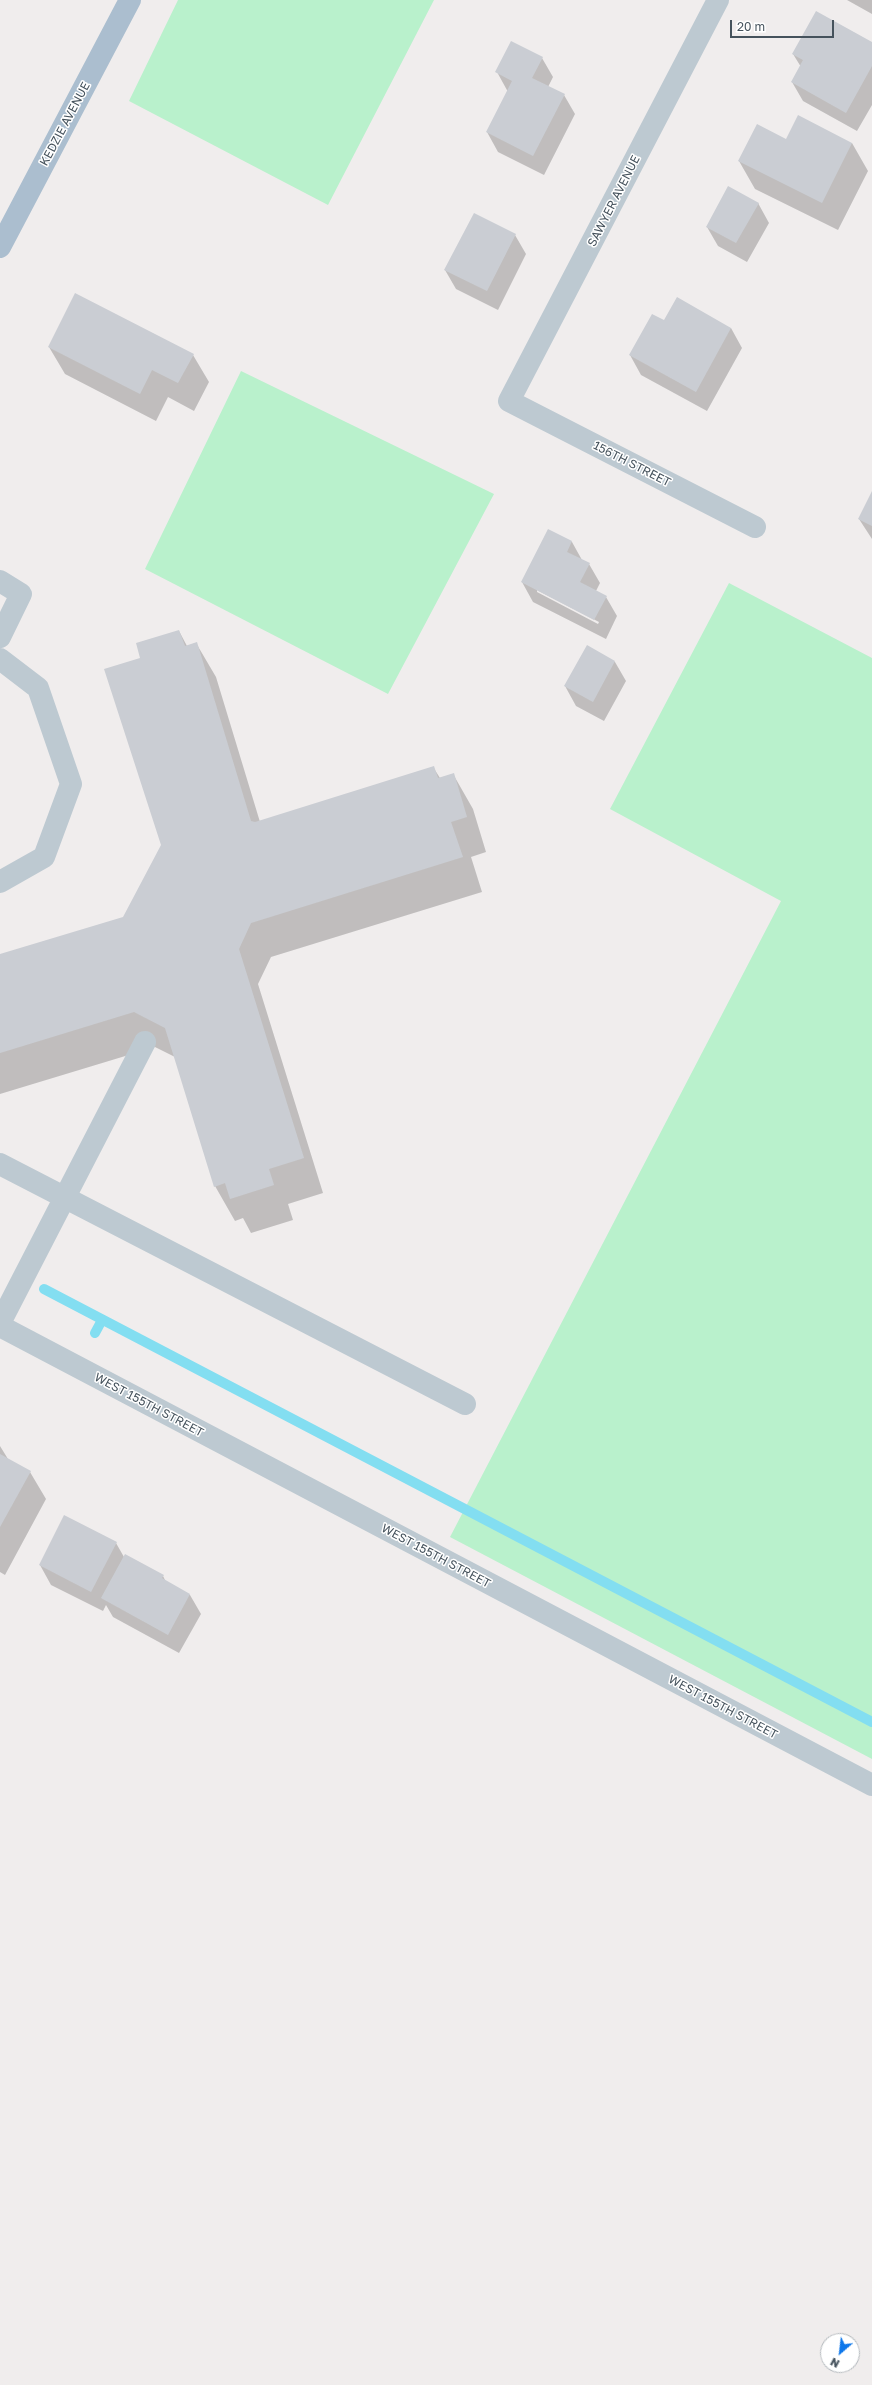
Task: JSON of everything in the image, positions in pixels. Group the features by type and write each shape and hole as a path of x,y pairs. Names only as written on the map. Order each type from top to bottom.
{"main road":[{"name":"KEDZIE AVENUE","path":"0,247 130,0"}],"street":[{"name":"SAWYER AVENUE","path":"509,401 718,0"},
{"name":"156TH STREET","path":"509,401 755,527"},
{"path":"0,581 21,594 0,637"},
{"path":"0,659 38,688 71,784 44,857 0,882"},
{"path":"0,1324 145,1042"},
{"path":"0,1164 465,1404"},
{"name":"WEST 155TH STREET","path":"0,1324 872,1785"}],"green space":[{"path":"178,0 434,0 328,205 129,101"},
{"path":"241,371 494,494 388,694 145,569"},
{"path":"729,583 872,658 872,1759 450,1537 781,901 610,809"}],"building":[{"path":"816,11 872,42 872,66 846,113 791,82 803,60 792,54"},
{"path":"511,41 543,57 532,78 565,94 533,156 486,132 512,81 495,72"},
{"path":"798,115 852,143 822,203 738,161 757,124 786,139"},
{"path":"728,186 759,203 736,243 706,227"},
{"path":"474,213 516,234 487,291 444,270"},
{"path":"75,293 194,354 178,383 152,370 140,394 48,347"},
{"path":"677,297 731,328 696,392 629,355 652,314 664,320"},
{"path":"872,491 872,526 858,519"},
{"path":"548,529 572,541 567,552 590,563 580,582 607,596 594,620 521,582"},
{"path":"179,630 185,646 197,642 251,821 255,822 434,766 438,778 454,773 467,817 451,822 463,857 251,923 239,949 304,1158 269,1169 274,1185 230,1199 225,1183 214,1187 165,1028 134,1012 0,1053 0,954 123,917 161,845 104,669 140,658 136,643"},
{"path":"587,645 615,661 593,702 564,686"},
{"path":"0,1454 31,1471 0,1527"},
{"path":"64,1515 117,1542 91,1592 39,1565"},
{"path":"125,1554 164,1575 162,1578 190,1594 168,1635 101,1598"}],"waterway":[{"path":"44,1289 872,1722"},
{"path":"95,1333 102,1320"}]}
